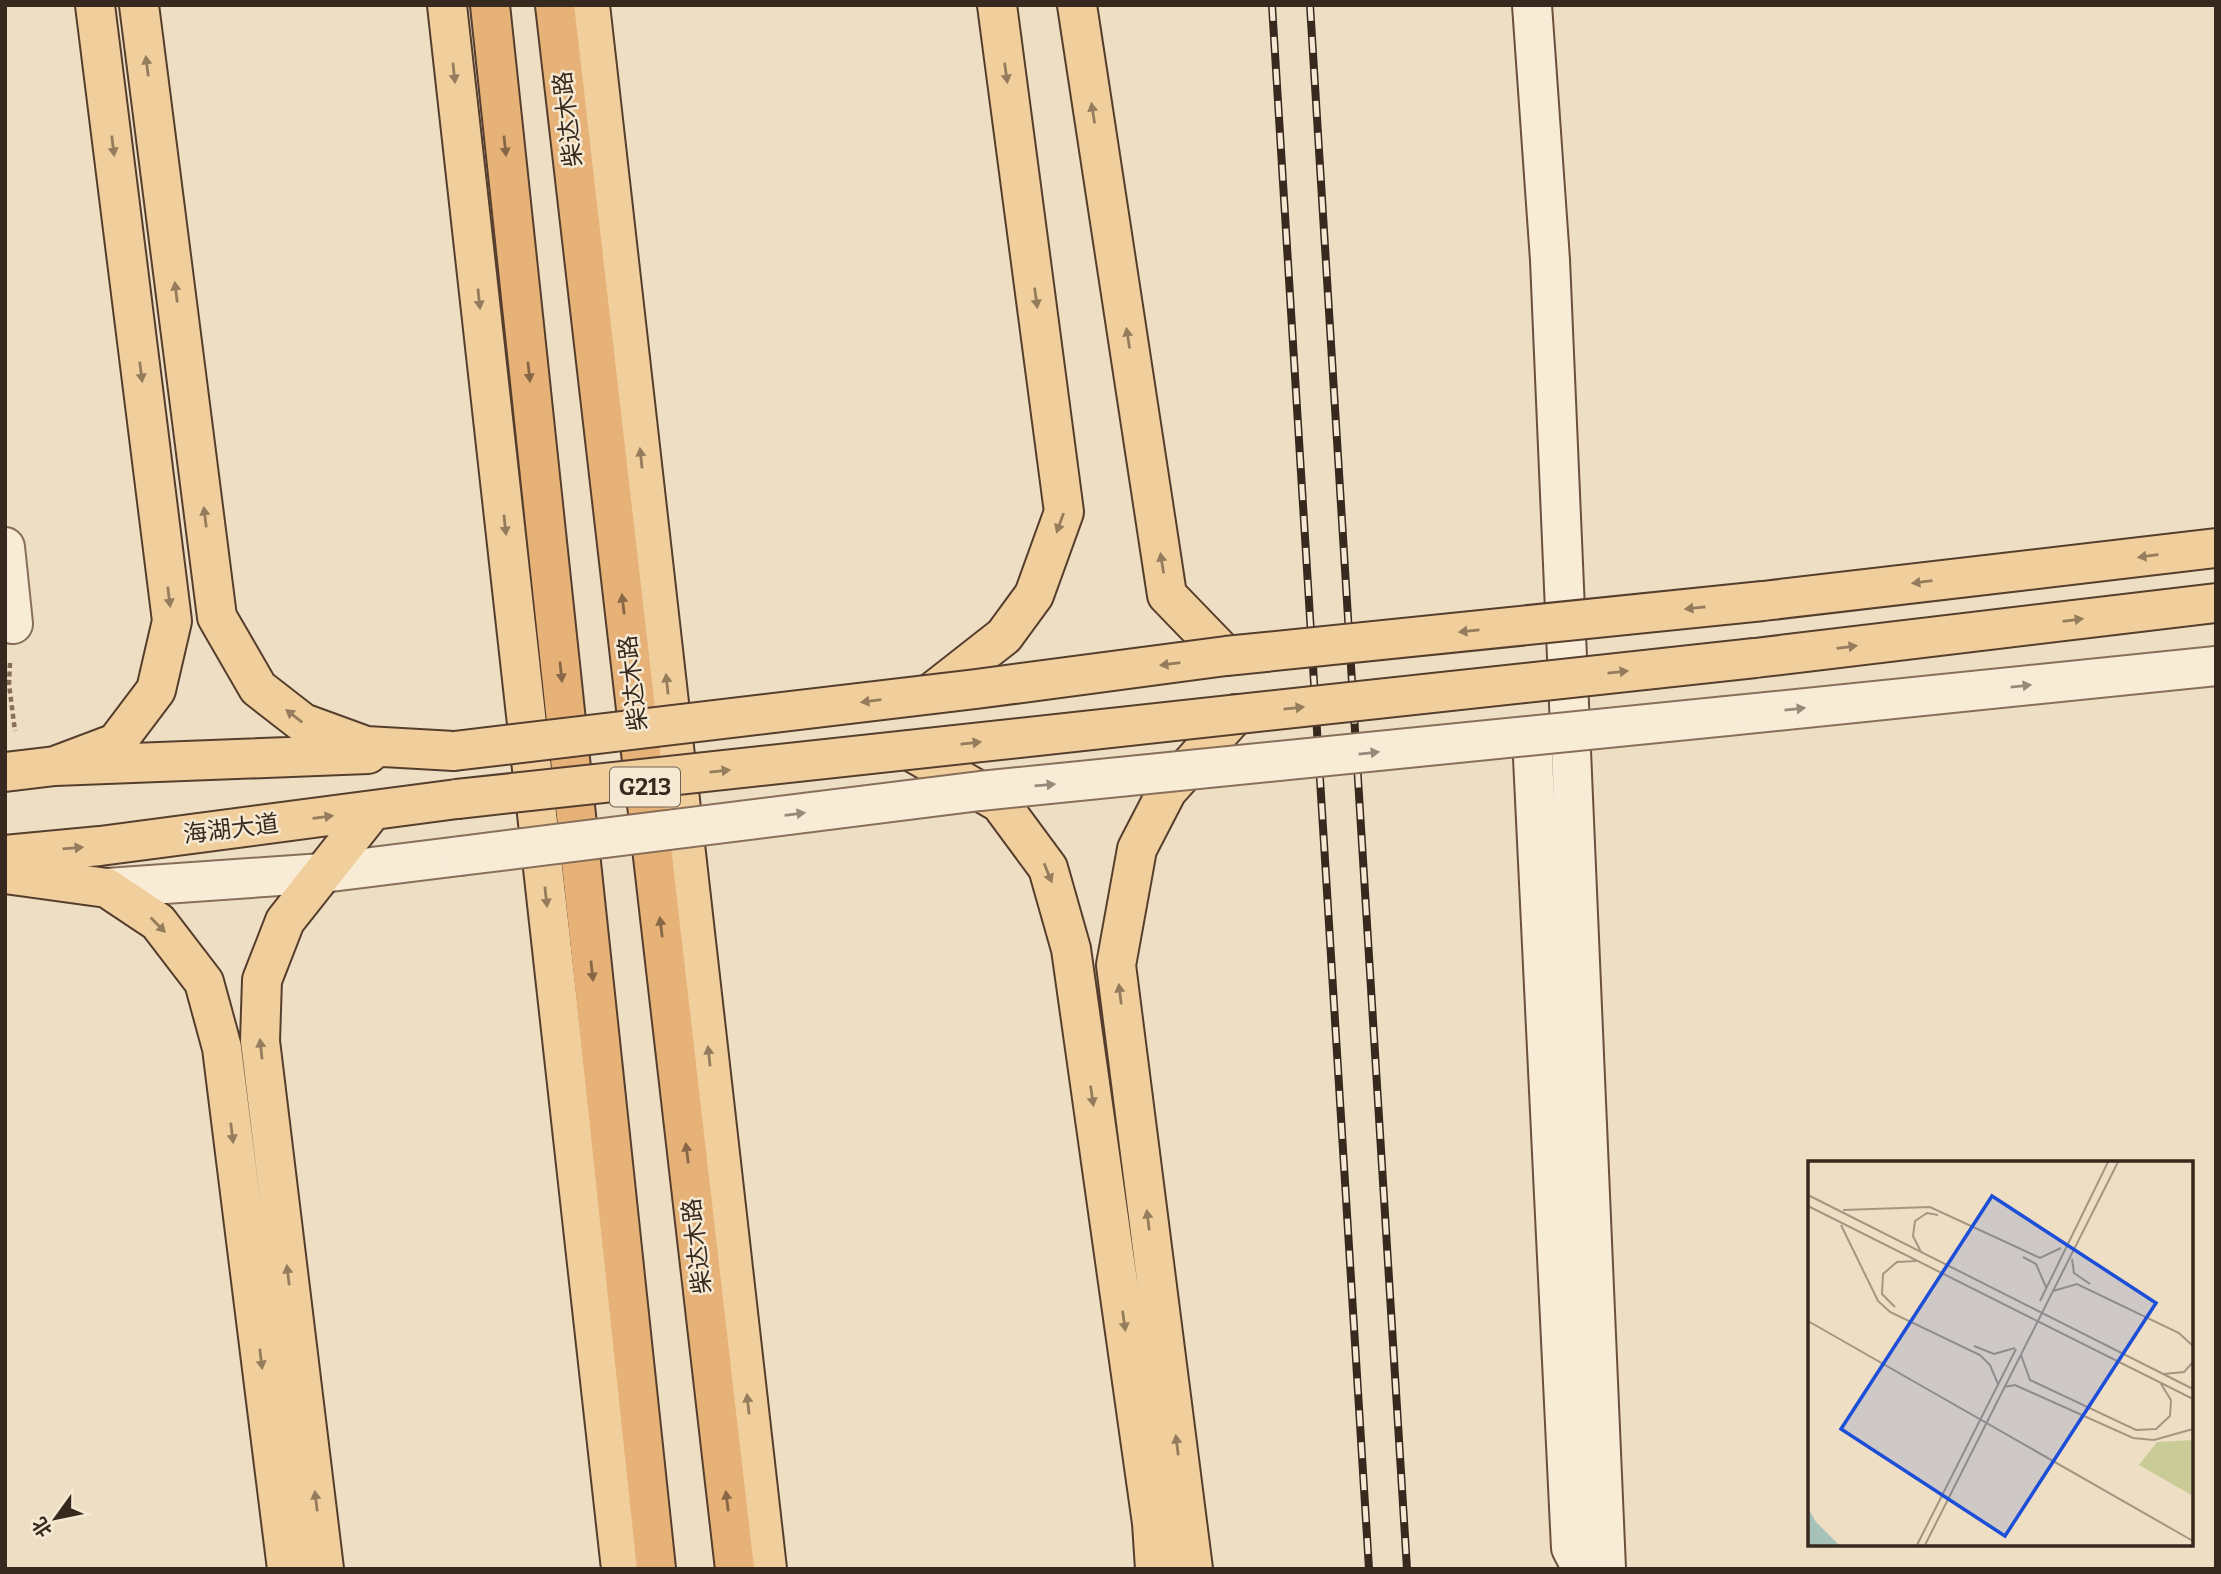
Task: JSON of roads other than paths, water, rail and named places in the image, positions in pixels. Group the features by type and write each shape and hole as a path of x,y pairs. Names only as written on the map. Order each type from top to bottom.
{"highway":[{"name":"G213","path":"490,5 656,1569"},
{"name":"柴达木路","path":"555,5 734,1569"}],"main road":[{"path":"27,769 116,743 156,690 172,621 95,5"},
{"path":"139,5 218,617 258,688 303,723 366,746 454,751"},
{"path":"447,5 621,1569"},
{"path":"590,5 767,1569"},
{"path":"930,694 1004,636 1034,595 1064,512 997,5"},
{"path":"1077,5 1167,595 1226,656"},
{"path":"1532,5 1551,274 1606,1569"},
{"path":"5,547 13,624"},
{"path":"27,769 454,751 1226,656 1763,601 2216,548"},
{"name":"海湖大道","path":"5,855 100,846 457,799 1755,657 2216,603"},
{"path":"5,874 107,888 323,873 980,792 2216,666"},
{"path":"1155,1569 1169,1518 1116,965 1137,849 1167,791 1236,714"},
{"path":"1532,737 1571,1548 1582,1569"},
{"path":"909,750 1000,803 1048,868 1071,949 1169,1518 1193,1569"},
{"path":"324,1569 260,1041 262,980 285,921 372,811"},
{"path":"107,888 158,922 204,982 222,1048 287,1569"}],"railway":[{"path":"1272,5 1369,1569"},
{"path":"1310,5 1407,1569"}]}
